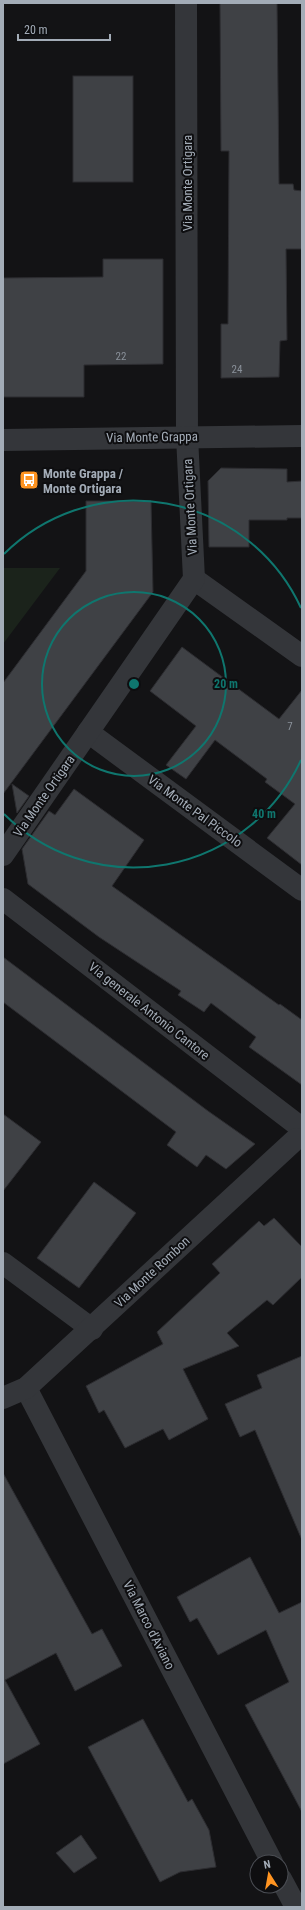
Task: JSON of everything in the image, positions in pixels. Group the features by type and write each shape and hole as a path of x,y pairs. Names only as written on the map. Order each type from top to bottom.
{"street":[{"name":"Via Monte Ortigara","path":"3,855 194,579 187,436 186,3"},
{"name":"Via Monte Grappa","path":"3,440 187,436 302,436"},
{"path":"194,579 302,656"},
{"name":"Via Monte Pal Piccolo","path":"88,732 302,890"},
{"name":"Via generale Antonio Cantore","path":"3,899 299,1131"},
{"name":"Via Monte Rombon","path":"3,1398 26,1388 92,1329 299,1131"},
{"path":"3,1263 92,1329"},
{"name":"Via Marco d'Aviano","path":"26,1388 268,1854"},
{"path":"289,1894 296,1907"}],"shaded area":[{"path":"3,568 60,568 3,644"}],"building":[{"path":"220,3 277,3 279,184 293,184 294,190 302,191 302,249 286,249 287,340 280,341 279,377 221,378 221,324 228,324 229,151 221,151"},
{"path":"73,76 133,76 133,182 73,182"},
{"path":"103,259 163,259 163,364 84,365 84,397 3,397 3,278 103,277"},
{"path":"221,468 287,469 287,482 302,481 302,518 287,518 287,520 249,520 249,547 209,547 208,481"},
{"path":"86,501 151,501 153,592 3,794 3,683 86,571"},
{"path":"182,647 279,719 302,690 302,865 267,838 295,804 265,782 267,779 215,740 186,779 166,765 196,726 150,691"},
{"path":"12,784 29,796 17,813"},
{"path":"74,789 144,840 112,886 302,1020 302,1085 249,1047 256,1037 211,1003 204,1012 178,995 181,991 99,937 28,884 22,849 49,811 55,815"},
{"path":"3,957 208,1111 255,1144 226,1169 206,1155 197,1167 167,1145 176,1132 3,1002"},
{"path":"3,1114 41,1142 3,1191"},
{"path":"94,1182 136,1213 79,1288 37,1258"},
{"path":"274,1218 302,1247 302,1277 273,1305 267,1300 227,1333 239,1346 183,1369 208,1419 169,1440 163,1429 125,1448 104,1410 99,1413 86,1386 163,1344 157,1332 220,1273 212,1264 259,1221 264,1226"},
{"path":"302,1356 302,1540 255,1430 240,1437 225,1404 262,1388 257,1375"},
{"path":"3,1473 92,1634 102,1629 122,1666 75,1691 56,1653 5,1680 40,1744 3,1764"},
{"path":"250,1557 279,1613 302,1602 302,1812 245,1705 289,1682 266,1630 218,1655 197,1618 190,1622 177,1597"},
{"path":"143,1719 188,1802 192,1799 209,1830 216,1867 180,1872 160,1882 88,1747"},
{"path":"81,1835 97,1858 74,1873 56,1853"}],"place":[{"name":"Monte Grappa / Monte Ortigara","path":"29,480"}]}
